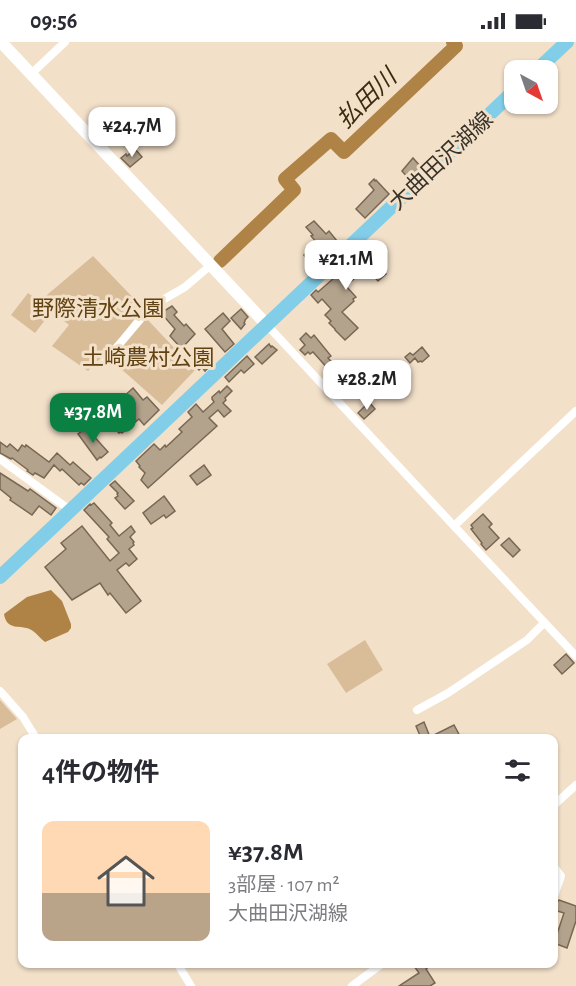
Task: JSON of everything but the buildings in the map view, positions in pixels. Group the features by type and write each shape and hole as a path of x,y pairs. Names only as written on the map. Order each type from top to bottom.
{"main road":[{"path":"548,60 567,42"},
{"name":"大曲田沢湖線","path":"0,577 504,100"}],"street":[{"path":"1,42 576,656"},
{"path":"31,74 65,42"},
{"path":"106,360 144,315 160,301 185,287 211,265"},
{"path":"454,526 576,411"},
{"path":"0,459 70,510"},
{"path":"417,710 448,693 527,640 544,623"},
{"path":"0,691 23,717 34,734"},
{"path":"558,801 576,785"},
{"path":"180,968 191,986"},
{"path":"352,986 374,968"}],"green space":[{"name":"野際清水公園","path":"93,256 143,308 120,338 88,371 52,346 69,325 52,311 35,333 11,315 28,293 47,307 41,300"},
{"name":"土崎農村公園","path":"146,318 195,370 162,405 111,360"},
{"path":"365,640 383,670 346,693 327,664"},
{"path":"0,700 17,719 0,729"}],"shaded area":[{"path":"51,590 62,601 71,624 68,632 45,642 29,629 8,624 4,614 27,597"}],"waterway":[{"name":"払田川","path":"220,261 294,190 285,179 331,139 344,152 456,46 453,42"}]}
